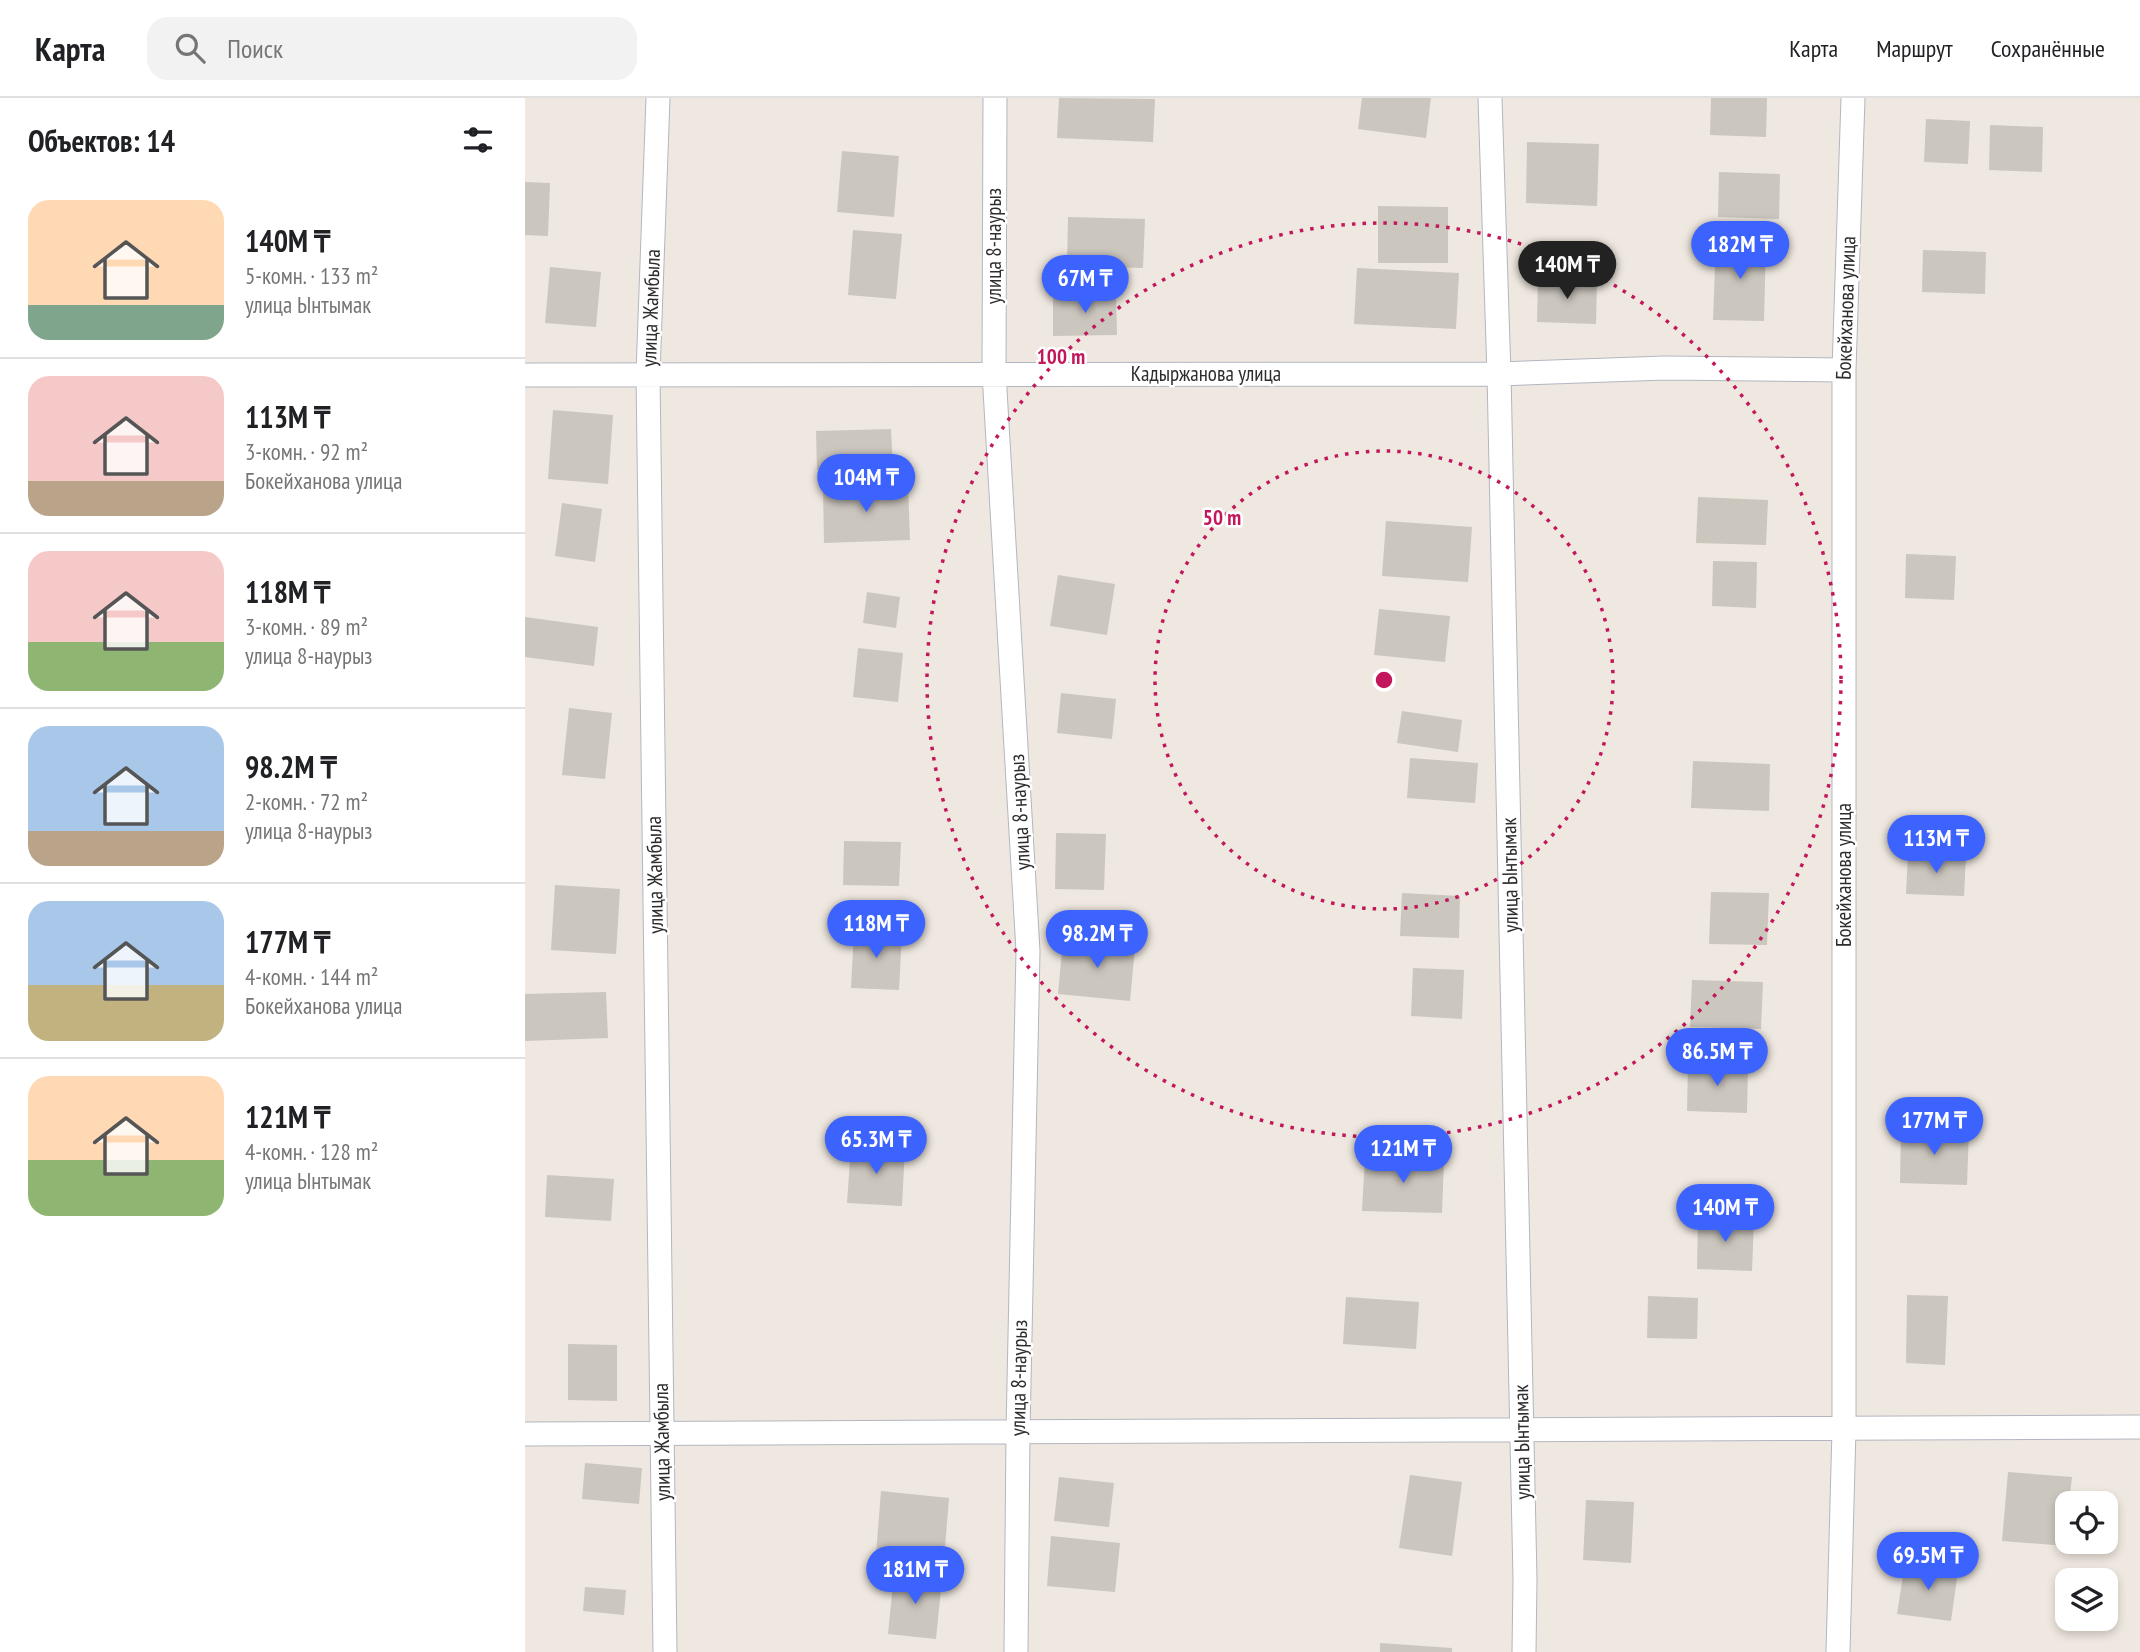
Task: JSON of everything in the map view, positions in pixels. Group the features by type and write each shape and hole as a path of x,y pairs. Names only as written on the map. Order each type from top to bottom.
{"street":[{"name":"улица Жамбыла","path":"658,98 649,374 665,1652"},
{"name":"улица 8-наурыз","path":"995,98 994,373 1028,951 1017,1432 1016,1652"},
{"name":"улица Ынтымак","path":"1490,98 1499,374 1525,1578 1524,1652"},
{"name":"Бокейханова улица","path":"1838,1652 1844,1429 1844,370 1853,98"},
{"name":"Кадыржанова улица","path":"525,375 1499,374 1665,368 1844,370"},
{"path":"525,1434 2140,1427"}],"building":[{"path":"1059,98 1155,99 1153,142 1057,138"},
{"path":"1362,98 1431,98 1426,138 1358,129"},
{"path":"1711,98 1767,98 1766,137 1710,135"},
{"path":"1926,119 1970,121 1968,164 1924,162"},
{"path":"1990,125 2043,127 2042,172 1989,170"},
{"path":"1527,142 1599,144 1597,206 1526,203"},
{"path":"842,151 899,156 894,217 837,212"},
{"path":"1719,172 1780,174 1779,219 1718,217"},
{"path":"525,182 550,183 548,236 525,235"},
{"path":"1378,206 1448,207 1448,263 1378,263"},
{"path":"1068,217 1145,219 1143,268 1067,266"},
{"path":"853,230 902,234 896,299 848,295"},
{"path":"1716,241 1766,242 1764,321 1713,320"},
{"path":"1923,250 1986,252 1985,294 1922,292"},
{"path":"550,267 601,272 596,327 545,323"},
{"path":"1357,268 1459,273 1456,329 1354,324"},
{"path":"1538,278 1597,280 1596,324 1537,322"},
{"path":"1053,294 1116,294 1117,335 1053,336"},
{"path":"553,410 613,415 608,484 548,479"},
{"path":"891,429 893,467 817,470 816,431"},
{"path":"908,485 910,540 824,543 823,488"},
{"path":"1698,497 1768,500 1766,545 1696,543"},
{"path":"562,503 602,509 595,562 555,556"},
{"path":"1386,521 1472,527 1468,582 1382,576"},
{"path":"1906,554 1956,556 1954,600 1905,598"},
{"path":"1713,561 1757,562 1756,608 1712,606"},
{"path":"1058,575 1115,584 1107,635 1050,626"},
{"path":"867,592 900,597 896,628 863,623"},
{"path":"1379,609 1450,616 1445,662 1374,655"},
{"path":"525,617 598,627 594,666 525,657"},
{"path":"858,648 903,653 898,702 853,697"},
{"path":"1061,693 1116,699 1112,739 1057,733"},
{"path":"569,708 612,713 605,779 562,775"},
{"path":"1402,711 1462,720 1458,752 1397,743"},
{"path":"1410,758 1478,763 1475,803 1407,798"},
{"path":"1693,761 1770,764 1769,811 1691,808"},
{"path":"1056,833 1106,834 1104,890 1055,889"},
{"path":"844,841 901,842 899,886 843,885"},
{"path":"1908,854 1966,856 1964,896 1906,894"},
{"path":"555,885 620,889 616,954 551,950"},
{"path":"1711,892 1769,893 1767,945 1709,944"},
{"path":"1402,893 1460,896 1459,938 1400,936"},
{"path":"854,930 902,933 899,990 851,988"},
{"path":"1063,940 1135,947 1130,1001 1058,994"},
{"path":"1413,968 1464,970 1462,1019 1411,1016"},
{"path":"1692,980 1763,982 1761,1029 1690,1027"},
{"path":"606,992 608,1038 525,1041 525,994"},
{"path":"1688,1064 1748,1066 1747,1113 1687,1111"},
{"path":"1901,1128 1969,1131 1967,1185 1900,1183"},
{"path":"851,1145 905,1148 902,1206 847,1203"},
{"path":"1365,1157 1444,1160 1442,1213 1362,1211"},
{"path":"547,1175 614,1179 611,1221 545,1217"},
{"path":"1698,1218 1754,1220 1752,1271 1697,1269"},
{"path":"1907,1295 1948,1296 1945,1365 1906,1363"},
{"path":"1648,1296 1698,1298 1697,1339 1647,1338"},
{"path":"1346,1297 1419,1302 1416,1349 1343,1344"},
{"path":"568,1344 617,1345 617,1401 568,1400"},
{"path":"585,1463 642,1468 639,1504 582,1499"},
{"path":"2008,1472 2072,1477 2070,1491 2055,1491 2055,1545 2002,1541"},
{"path":"1410,1475 1462,1482 1452,1556 1399,1548"},
{"path":"1059,1477 1114,1483 1109,1527 1054,1521"},
{"path":"881,1491 949,1498 944,1560 876,1554"},
{"path":"1586,1500 1634,1502 1631,1563 1583,1560"},
{"path":"1051,1536 1120,1543 1115,1592 1047,1586"},
{"path":"1905,1563 1958,1571 1951,1621 1897,1614"},
{"path":"894,1574 942,1579 936,1639 888,1634"},
{"path":"585,1587 626,1590 624,1615 583,1611"},
{"path":"1380,1643 1452,1648 1452,1652 1380,1652"}]}
